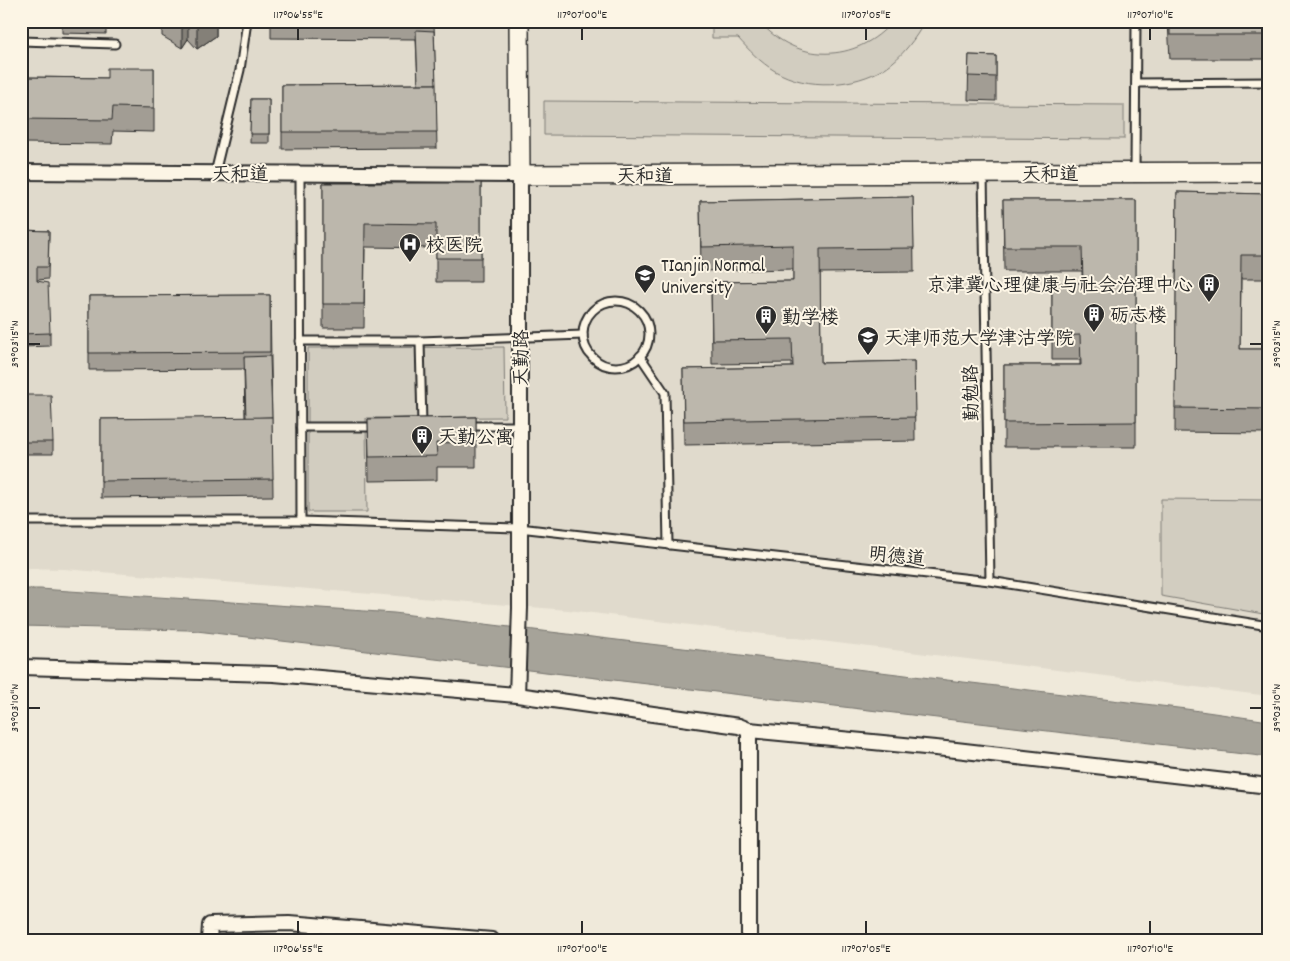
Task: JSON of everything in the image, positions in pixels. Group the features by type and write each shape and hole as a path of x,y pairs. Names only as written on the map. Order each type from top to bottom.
{"street":[{"name":"天勤路","path":"517,695 520,608 519,21"},
{"name":"天和道","path":"21,172 520,175 1269,172"},
{"path":"21,668 274,674 517,695 739,726 749,730 956,750 1269,786"},
{"path":"749,730 749,940"},
{"path":"209,940 210,925 289,923 492,940"}],"lane":[{"path":"216,173 240,70 247,21"},
{"path":"1135,173 1136,21"},
{"path":"21,41 115,44"},
{"path":"1136,82 1269,82"},
{"path":"300,174 301,521"},
{"name":"勤勉路","path":"983,174 990,581"},
{"path":"623,302 638,310 648,324 648,341 640,356 634,362 617,367 600,363 588,352 583,335 587,319 592,312 606,303 623,302"},
{"path":"300,341 420,341 583,335"},
{"path":"420,341 422,426"},
{"path":"640,356 665,393 668,545"},
{"path":"412,426 431,426"},
{"path":"461,426 520,426"},
{"path":"301,427 384,427"},
{"name":"明德道","path":"21,521 301,521 519,528 990,581 1269,626"}],"shaded area":[{"name":"TIanjin Normal University","path":"21,21 1269,21 1269,696 568,610 64,569 21,568"},
{"path":"712,21 759,21 774,35 790,45 808,51 826,53 844,51 862,45 878,35 893,21 925,21 908,47 885,68 859,79 830,84 801,81 775,71 760,60 738,38 712,38"},
{"path":"544,101 1124,105 1124,139 544,135"},
{"path":"504,347 505,417 366,418 367,512 308,512 308,348"},
{"path":"1161,499 1269,500 1269,615 1161,596"},
{"path":"21,589 394,613 1186,709 1269,721 1269,757 188,630 21,626"}],"building":[{"path":"194,21 202,21 197,25"},
{"path":"294,21 434,21 434,23"},
{"path":"1170,21 1269,21 1269,35 1170,35"},
{"path":"416,30 434,31 436,84 418,84"},
{"path":"969,55 996,56 996,77 968,76"},
{"path":"107,68 154,68 154,108 113,107 112,120 21,119 21,77 107,78"},
{"path":"436,84 437,132 282,132 282,85"},
{"path":"251,99 269,99 269,134 250,134"},
{"path":"323,183 481,183 481,258 436,258 436,224 365,223 364,304 323,304"},
{"name":"京津冀心理健康与社会治理中心","path":"1177,192 1269,194 1269,255 1241,255 1240,349 1269,349 1269,409 1175,408"},
{"name":"勤学楼","path":"913,197 914,248 820,249 821,363 914,361 915,417 684,421 683,369 793,367 792,339 712,340 711,282 793,281 793,245 701,247 700,201"},
{"name":"砺志楼","path":"1003,200 1136,200 1136,422 1004,423 1004,365 1081,365 1080,335 1052,336 1052,283 1083,283 1082,247 1004,247"},
{"path":"21,230 49,231 48,267 37,267 37,281 48,283 50,333 21,334"},
{"path":"270,295 270,352 89,353 89,296"},
{"path":"270,356 272,417 246,418 244,357"},
{"path":"21,395 51,395 53,442 21,442"},
{"path":"272,417 273,479 101,481 101,419"},
{"path":"476,417 476,442 436,443 437,456 369,457 368,419"}],"place":[{"name":"校医院","path":"410,263"},
{"name":"TIanjin Normal University","path":"645,294"},
{"name":"京津冀心理健康与社会治理中心","path":"1209,303"},
{"name":"砺志楼","path":"1094,333"},
{"name":"勤学楼","path":"766,335"},
{"name":"天津师范大学津沽学院","path":"868,356"},
{"name":"天勤公寓","path":"422,455"}]}
